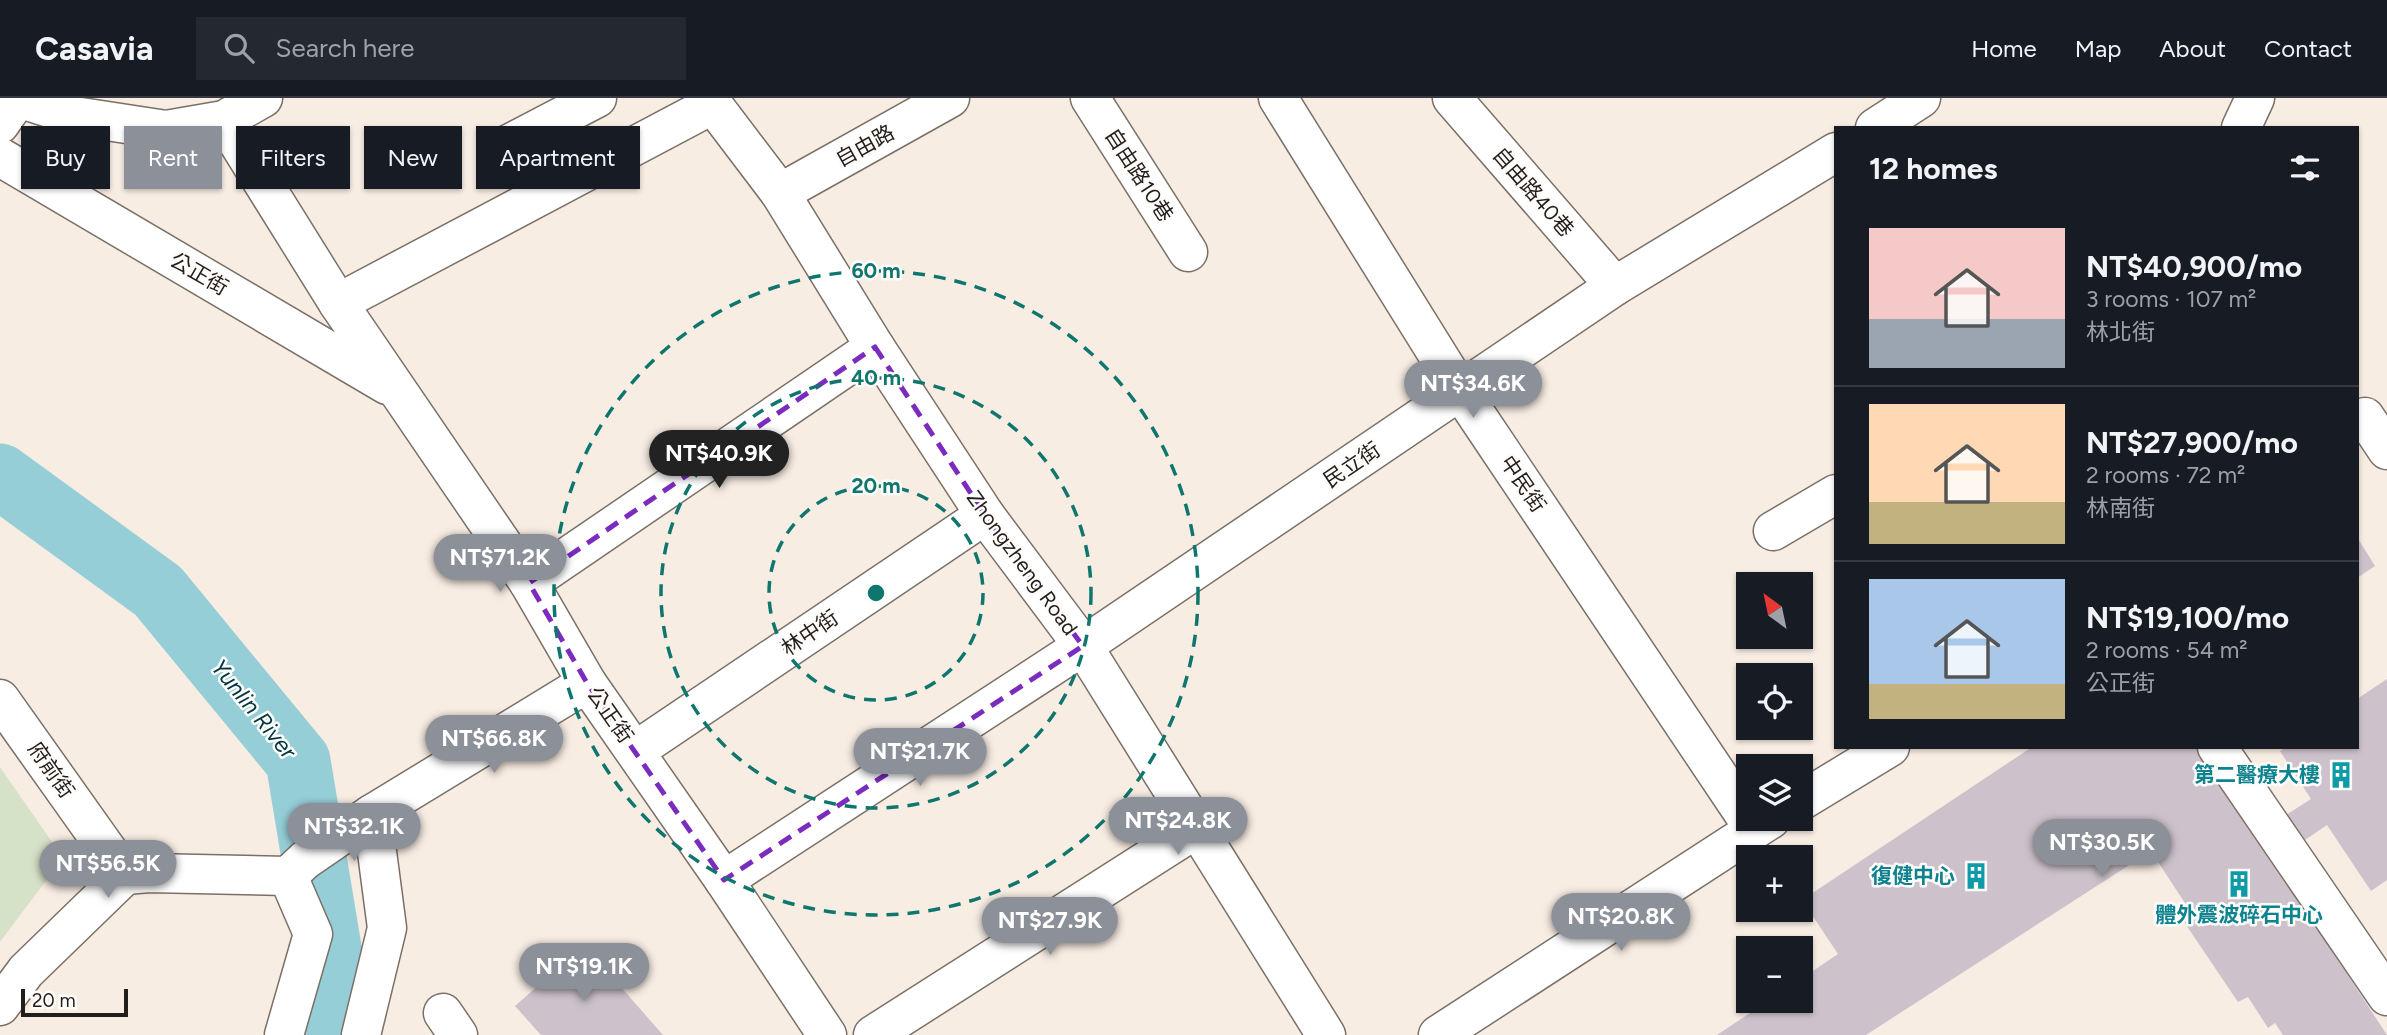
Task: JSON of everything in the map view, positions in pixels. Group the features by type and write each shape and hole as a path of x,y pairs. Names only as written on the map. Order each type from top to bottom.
{"street":[{"path":"0,124 18,98 74,116 166,130 224,120 262,98"},
{"path":"544,126 597,98"},
{"name":"自由路","path":"780,193 950,98"},
{"name":"自由路10巷","path":"1090,98 1188,252"},
{"name":"中民街","path":"1278,98 1461,392 1736,787"},
{"name":"自由路40巷","path":"1452,98 1615,286"},
{"path":"1878,126 1921,98"},
{"path":"2242,126 2255,98"},
{"path":"338,303 710,101"},
{"name":"Zhongzheng Road","path":"710,101 780,193 875,347 985,515 1083,646 1326,1035"},
{"name":"公正街","path":"224,120 338,303 529,583 587,683 724,880 827,1035"},
{"name":"民立街","path":"724,880 1083,646 1615,286 1834,153"},
{"name":"公正街","path":"0,157 398,391"},
{"path":"529,583 875,347"},
{"path":"2370,414 2387,450"},
{"path":"1773,531 1834,495"},
{"name":"林中街","path":"635,751 985,515"},
{"path":"0,1006 26,971 125,876 296,868 371,815 587,683"},
{"name":"府前街","path":"0,699 125,876"},
{"path":"1813,794 1888,749"},
{"path":"2218,749 2387,996"},
{"path":"361,1035 387,928 371,815"},
{"path":"873,1035 1196,830"},
{"path":"1438,1035 1751,831"},
{"path":"284,1035 313,934 296,868"}],"highlighted area":[{"path":"875,347 985,515 1083,646 724,880 587,683 529,583"}],"green space":[{"path":"0,767 63,858 0,942"}],"building":[{"path":"2359,540 2375,566 2359,577"},
{"path":"2387,679 2387,880 2371,891 2327,825 2286,853 2317,928 2387,1035 2283,1035 2275,1023 2268,1028 2248,997 2238,1002 2182,919 2192,914 2151,851 1866,1035 1717,1035 1750,1013 1813,1013 1813,971 1838,954 1813,916 1813,893 2029,749 2207,749 2264,829 2311,799 2280,751 2359,749 2359,698"},
{"path":"584,945 663,1035 541,1035 515,1006"}],"waterway":[{"name":"Yunlin River","path":"0,476 158,591 298,761 332,966 314,1035"}],"place":[{"name":"第二醫療大樓","path":"2341,775"},
{"name":"復健中心","path":"1976,876"},
{"name":"體外震波碎石中心","path":"2239,884"}]}
